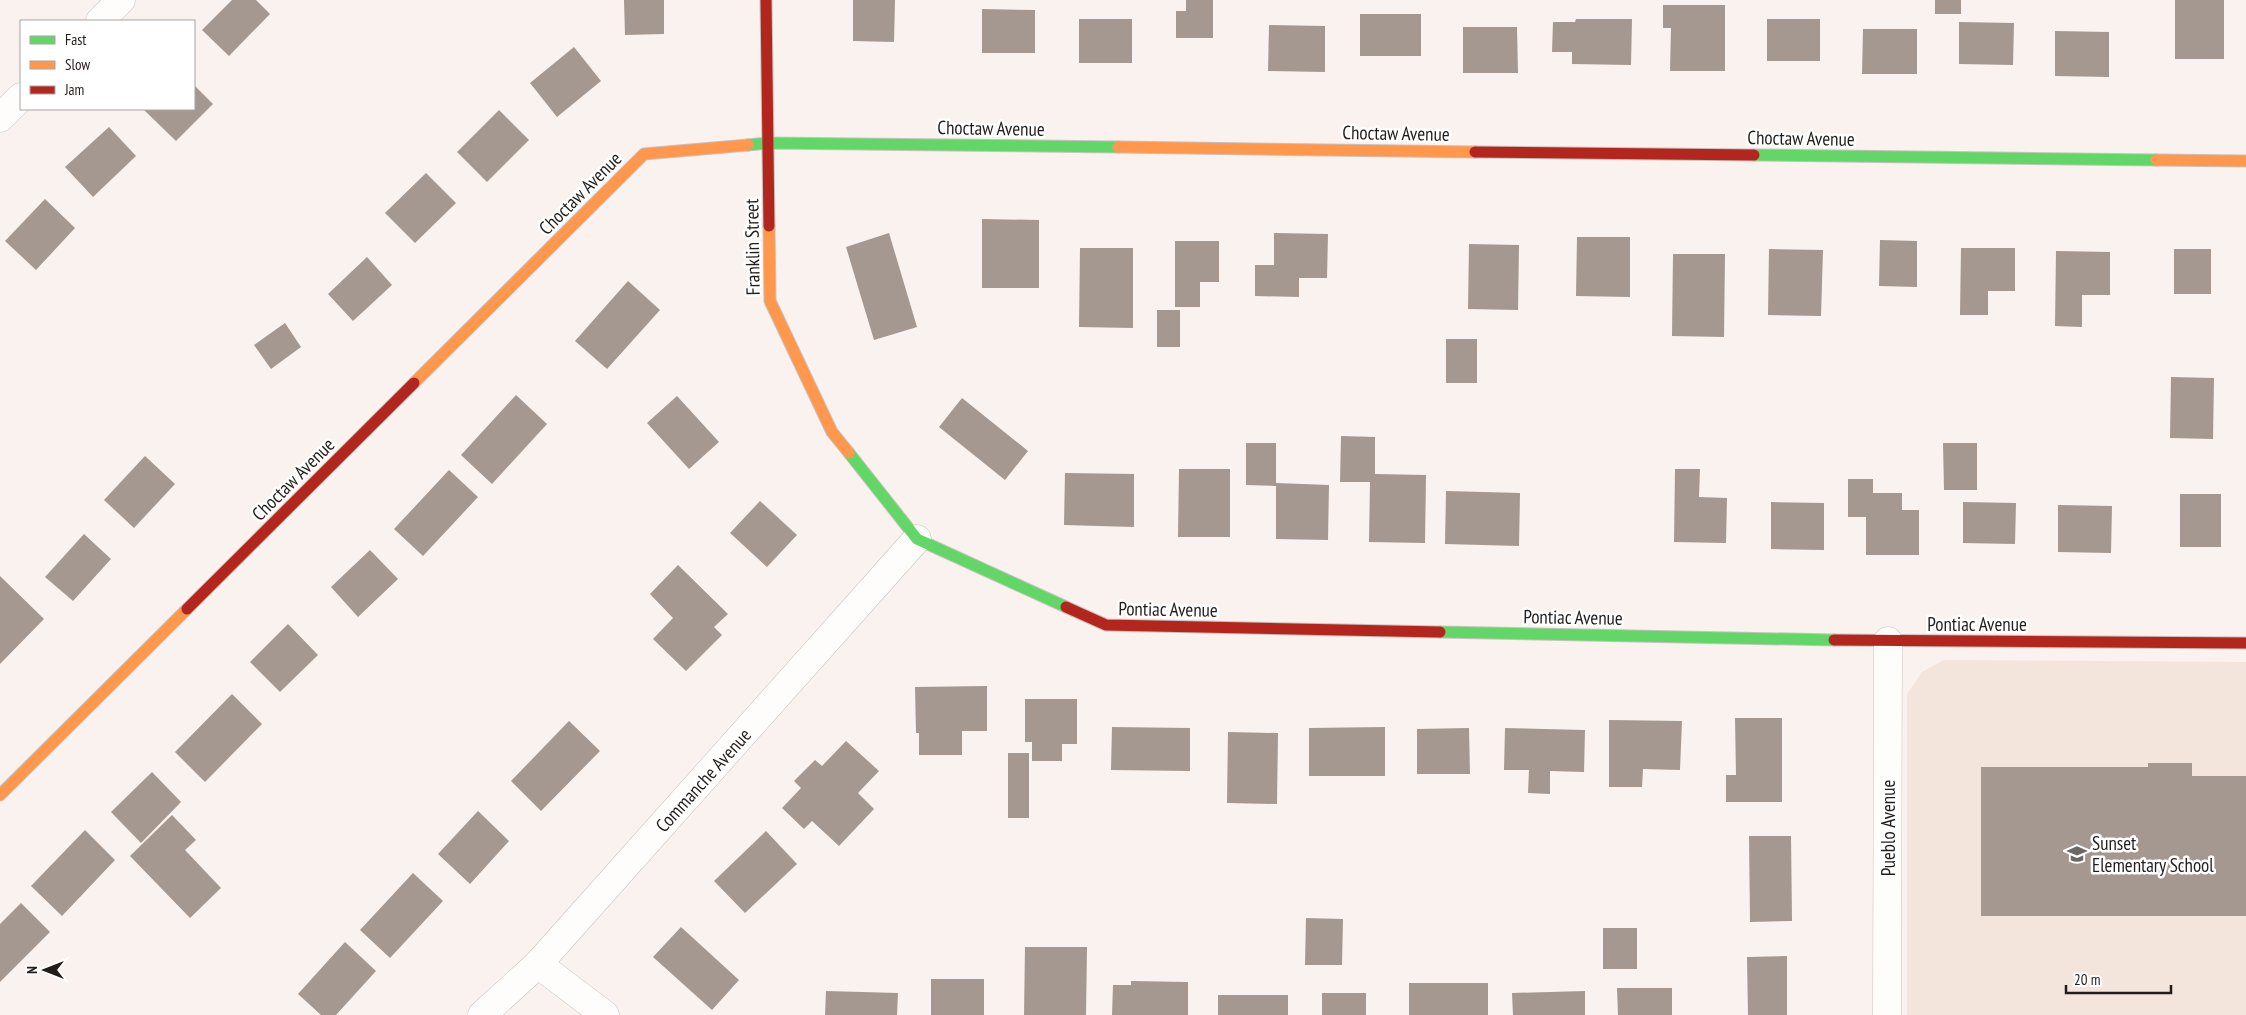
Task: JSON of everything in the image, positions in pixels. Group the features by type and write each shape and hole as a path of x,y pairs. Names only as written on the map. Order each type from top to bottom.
{"street":[{"path":"101,20 121,0"},
{"name":"Franklin Street","path":"766,0 770,301 832,432 917,539"},
{"path":"0,118 20,98"},
{"name":"Choctaw Avenue","path":"0,795 644,154 768,143 2246,161"},
{"name":"Pontiac Avenue","path":"917,539 1106,625 1888,641 2246,643"},
{"name":"Commanche Avenue","path":"482,1015 538,964 917,539"},
{"name":"Pueblo Avenue","path":"1887,1015 1888,641"},
{"path":"538,964 605,1015"}],"shaded area":[{"name":"Sunset Elementary School","path":"1944,660 2246,662 2246,1015 1907,1015 1907,694 1922,672"}],"building":[{"path":"232,0 256,0 270,14 229,56 202,30"},
{"path":"624,0 664,0 664,34 625,35"},
{"path":"853,0 895,0 894,42 853,41"},
{"path":"1186,0 1213,0 1213,38 1176,38 1176,11 1186,11"},
{"path":"1935,0 1961,0 1961,14 1935,14"},
{"path":"2175,0 2224,0 2224,59 2175,59"},
{"path":"1663,5 1725,5 1725,71 1670,71 1671,28 1663,28"},
{"path":"982,9 1035,10 1035,53 982,53"},
{"path":"1360,14 1421,14 1421,56 1360,56"},
{"path":"1079,19 1132,19 1132,63 1079,63"},
{"path":"1576,19 1632,19 1631,65 1572,64 1572,52 1552,52 1553,22 1575,22"},
{"path":"1767,19 1820,19 1820,61 1767,61"},
{"path":"1959,22 2014,23 2013,65 1959,64"},
{"path":"1269,25 1325,26 1325,72 1268,71"},
{"path":"1463,27 1517,27 1518,73 1463,73"},
{"path":"1863,29 1917,29 1917,74 1862,74"},
{"path":"2055,31 2109,32 2109,77 2055,76"},
{"path":"574,47 601,81 557,117 530,83"},
{"path":"195,86 213,104 176,141 144,110 195,110"},
{"path":"499,110 529,140 487,182 457,152"},
{"path":"109,127 136,156 93,197 65,167"},
{"path":"426,173 456,203 415,243 385,213"},
{"path":"45,199 75,228 36,270 5,241"},
{"path":"982,219 1039,220 1039,288 982,288"},
{"path":"889,233 917,327 874,340 846,247"},
{"path":"1274,233 1328,234 1327,278 1299,278 1299,297 1255,296 1255,265 1274,265"},
{"path":"1577,237 1630,237 1630,297 1576,296"},
{"path":"1880,240 1917,241 1917,287 1879,286"},
{"path":"1175,241 1219,241 1219,282 1200,282 1200,307 1175,307"},
{"path":"1469,244 1519,245 1518,310 1468,309"},
{"path":"1080,248 1133,248 1133,328 1079,327"},
{"path":"1961,248 2015,248 2015,291 1988,291 1988,315 1960,315"},
{"path":"1769,249 1823,250 1821,316 1768,315"},
{"path":"2174,249 2211,249 2211,294 2174,294"},
{"path":"2056,251 2110,252 2110,295 2082,295 2082,327 2055,326"},
{"path":"1673,254 1725,254 1724,337 1672,336"},
{"path":"367,257 392,285 353,321 328,294"},
{"path":"628,281 660,310 607,369 575,341"},
{"path":"1157,310 1180,310 1180,347 1157,347"},
{"path":"285,323 301,347 271,369 254,345"},
{"path":"1446,339 1477,339 1477,383 1446,383"},
{"path":"2171,377 2214,378 2213,439 2170,438"},
{"path":"516,395 547,424 492,484 461,455"},
{"path":"677,396 719,442 689,469 647,423"},
{"path":"962,398 1028,451 1005,480 939,427"},
{"path":"1341,436 1375,437 1375,474 1426,475 1425,543 1369,542 1370,482 1340,482"},
{"path":"1246,443 1276,443 1276,483 1329,485 1328,540 1276,539 1276,486 1246,485"},
{"path":"1943,443 1977,443 1977,490 1944,490"},
{"path":"145,456 175,484 134,528 104,500"},
{"path":"1179,469 1230,469 1230,537 1178,537"},
{"path":"1675,469 1700,469 1699,497 1727,498 1726,543 1674,542"},
{"path":"449,470 478,497 423,556 394,529"},
{"path":"1065,473 1134,474 1134,527 1064,525"},
{"path":"1848,479 1873,479 1873,493 1902,493 1902,510 1919,510 1919,555 1866,555 1866,517 1848,517"},
{"path":"1446,491 1520,493 1519,546 1445,544"},
{"path":"2180,494 2221,494 2221,547 2180,547"},
{"path":"760,501 797,535 767,567 730,533"},
{"path":"1771,502 1824,503 1824,550 1771,549"},
{"path":"1963,502 2016,503 2015,544 1963,543"},
{"path":"2058,505 2112,506 2111,553 2058,552"},
{"path":"84,534 111,559 73,601 45,577"},
{"path":"370,550 398,579 358,617 331,587"},
{"path":"678,565 728,614 714,627 722,635 686,671 653,639 673,618 650,594"},
{"path":"0,576 44,619 0,664"},
{"path":"288,624 318,655 280,692 250,662"},
{"path":"987,686 987,731 962,731 962,755 919,755 919,733 916,733 915,687"},
{"path":"232,694 262,724 205,782 175,752"},
{"path":"1025,699 1077,699 1077,744 1062,744 1062,761 1032,761 1032,742 1025,742"},
{"path":"1735,718 1782,718 1782,802 1726,802 1726,775 1736,775"},
{"path":"1609,720 1682,721 1680,770 1643,769 1642,787 1609,787"},
{"path":"569,721 600,751 541,811 511,781"},
{"path":"1112,727 1190,728 1190,771 1111,770"},
{"path":"1385,727 1385,776 1309,776 1309,728"},
{"path":"1469,728 1470,774 1417,774 1417,729"},
{"path":"1505,728 1585,730 1584,772 1550,771 1550,794 1528,793 1529,770 1504,770"},
{"path":"1228,732 1278,733 1277,804 1227,803"},
{"path":"846,741 879,771 858,793 874,809 839,846 812,821 804,829 782,808 801,788 794,781 815,760 822,766"},
{"path":"1008,753 1029,753 1029,818 1008,818"},
{"path":"2148,763 2192,763 2192,776 2246,776 2246,916 1981,916 1981,767 2148,767"},
{"path":"152,772 181,802 141,843 111,812"},
{"path":"478,811 509,841 470,884 438,854"},
{"path":"172,815 196,840 185,850 221,888 190,918 130,856"},
{"path":"85,830 115,860 62,916 31,886"},
{"path":"766,831 797,864 745,913 714,881"},
{"path":"1749,836 1791,836 1792,921 1750,922"},
{"path":"413,873 443,901 390,958 360,930"},
{"path":"21,903 50,932 0,982 0,924"},
{"path":"1306,918 1343,919 1342,965 1305,965"},
{"path":"681,927 739,980 712,1010 653,957"},
{"path":"1603,928 1637,928 1637,969 1603,969"},
{"path":"345,942 376,971 336,1015 321,1015 298,994"},
{"path":"1025,947 1087,947 1086,1015 1024,1015"},
{"path":"1787,956 1787,1015 1748,1015 1747,957"},
{"path":"931,979 984,979 984,1015 931,1015"},
{"path":"1131,981 1188,982 1188,1015 1112,1015 1113,985 1131,985"},
{"path":"1409,983 1488,983 1488,1015 1409,1015"},
{"path":"1617,988 1672,988 1672,1015 1618,1015"},
{"path":"826,991 898,993 897,1015 825,1015"},
{"path":"1585,991 1585,1015 1513,1015 1512,993"},
{"path":"1322,993 1366,993 1366,1015 1322,1015"},
{"path":"1218,995 1288,995 1288,1015 1218,1015"}],"traffic: fast":[{"path":"748,145 768,143 1118,147"},
{"path":"1754,155 2156,160"},
{"path":"849,453 917,539 1066,607"},
{"path":"1440,632 1834,640"}],"traffic: slow":[{"path":"414,383 644,154 748,145"},
{"path":"1118,147 1475,152"},
{"path":"2156,160 2246,161"},
{"path":"769,226 770,301 832,432 849,453"},
{"path":"0,795 187,609"}],"traffic: jam":[{"path":"766,0 769,226"},
{"path":"1475,152 1754,155"},
{"path":"187,609 414,383"},
{"path":"1066,607 1106,625 1440,632"},
{"path":"1834,640 2246,643"}],"place":[{"name":"Sunset Elementary School","path":"2077,854"}]}
